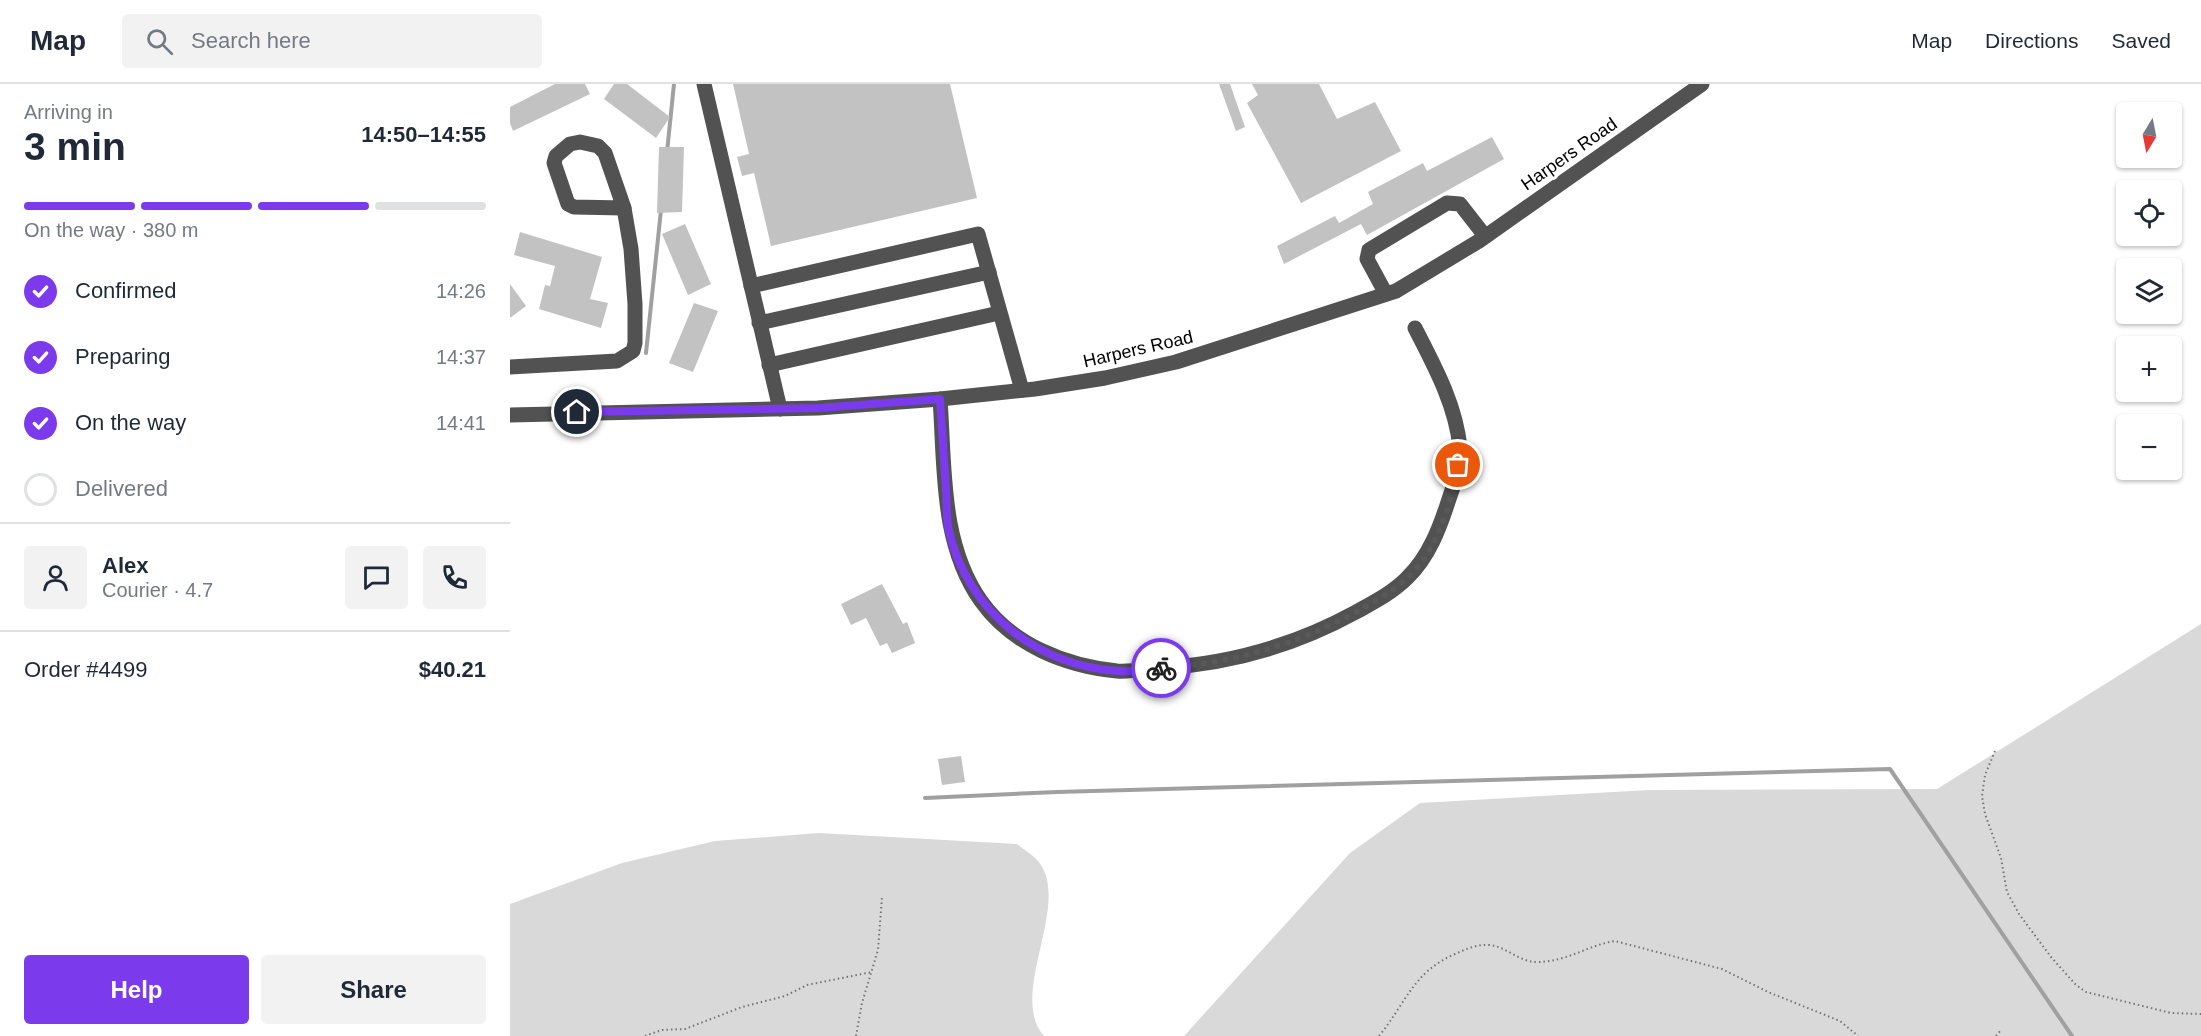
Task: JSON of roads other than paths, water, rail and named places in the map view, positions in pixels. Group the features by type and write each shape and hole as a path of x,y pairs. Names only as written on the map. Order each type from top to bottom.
{"street":[{"path":"704,84 780,409"},
{"name":"Harpers Road","path":"510,415 780,409 940,399 1105,378 1176,362 1396,291 1485,236 1702,84"},
{"path":"510,367 617,361 633,351 635,304 631,249 624,208 605,153 598,146 579,142 570,144 556,156 554,163 568,204 582,208 624,208"},
{"path":"1386,294 1367,259 1369,250 1447,203 1460,204 1485,236"},
{"path":"751,286 978,234 1022,390"},
{"path":"759,323 989,272"},
{"path":"769,365 999,313"},
{"path":"940,399 949,531 965,574 981,601 994,616 1017,636 1047,654 1083,665 1120,671 1191,666 1259,654 1316,634 1382,598 1407,578 1423,559 1441,526 1455,480 1460,449 1452,408 1415,328"}],"waterway":[{"path":"667,152 674,84"},
{"path":"646,353 661,210"},
{"path":"925,798 1057,792 1890,769 2072,1036"}]}
